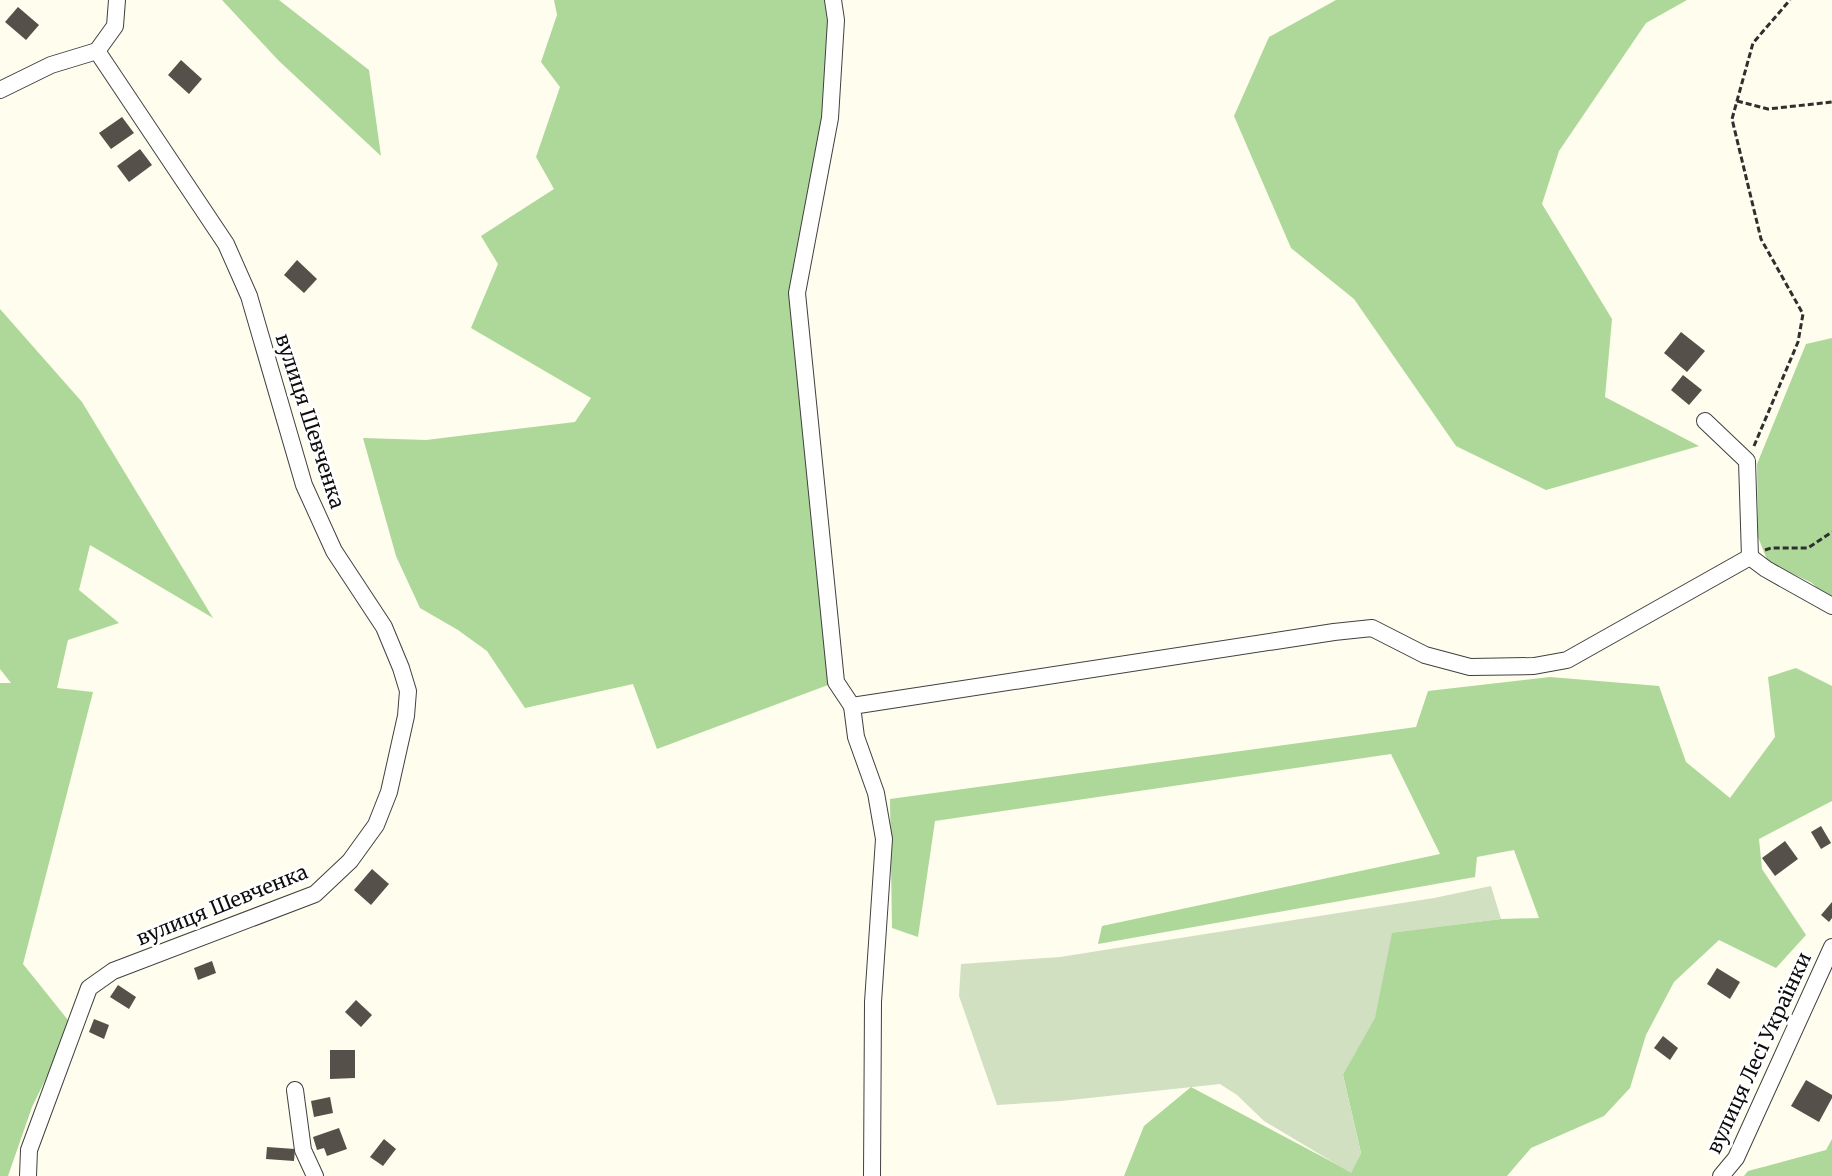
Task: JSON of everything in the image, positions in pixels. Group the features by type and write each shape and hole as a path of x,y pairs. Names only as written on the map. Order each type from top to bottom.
{"street":[{"path":"0,90 51,65 97,51 115,26 117,0"},
{"path":"833,0 836,20 830,118 797,293 836,682 852,706 856,737 876,793 884,839 873,1002 872,1176"},
{"name":"вулиця Шевченка","path":"28,1176 29,1150 89,988 113,971 315,894 350,861 375,825 389,792 406,716 408,691 384,627 334,551 304,485 249,296 226,244 97,51"},
{"path":"1705,421 1748,461 1750,557"},
{"path":"852,706 1372,628 1425,655 1470,667 1534,666 1567,660 1750,557"},
{"path":"1750,557 1766,569 1832,606"},
{"name":"вулиця Лесі Українки","path":"1721,1176 1736,1158 1832,947"},
{"path":"296,1090 303,1150 315,1176"}],"path":[{"path":"1748,461 1798,342 1803,314 1761,239 1732,119 1752,43 1790,0"},
{"path":"1737,101 1768,109 1832,102"},
{"path":"1750,557 1771,548 1808,548 1832,532"}],"green space":[{"path":"222,0 279,0 369,70 381,156 279,61"},
{"path":"554,0 833,0 836,20 797,293 836,682 657,749 633,684 525,708 487,651 458,630 420,608 396,556 363,438 426,440 575,422 591,398 471,328 498,264 481,236 554,189 536,157 560,87 541,62 557,15"},
{"path":"1336,0 1687,0 1646,23 1559,151 1542,204 1612,319 1605,397 1699,446 1546,490 1456,446 1354,299 1291,248 1234,116 1269,37"},
{"path":"0,309 82,402 213,618 90,545 79,590 119,623 68,640 57,688 93,692 23,964 72,1025 32,1107 8,1176 0,1176 0,683 11,683 0,669"},
{"path":"1832,338 1832,603 1812,583 1768,562 1758,537 1757,464 1806,344"},
{"path":"1796,668 1832,686 1832,801 1759,839 1762,869 1806,935 1776,968 1719,940 1674,982 1646,1035 1630,1088 1604,1116 1531,1148 1507,1176 1124,1176 1144,1126 1191,1087 1351,1172 1361,1153 1343,1075 1392,932 1501,919 1539,918 1514,850 1477,857 1475,877 1098,944 1102,926 1440,854 1391,754 935,821 918,937 892,928 890,799 1416,727 1428,691 1550,677 1659,686 1686,762 1730,798 1775,737 1768,677"},
{"path":"1491,886 1501,919 1392,933 1375,1018 1343,1075 1361,1153 1351,1173 1264,1121 1237,1095 1220,1084 1061,1101 997,1105 959,996 961,964 1060,957 1434,898"},
{"path":"1832,1139 1832,1176 1744,1176 1748,1171 1826,1150"}],"building":[{"path":"18,7 39,25 26,40 5,22"},
{"path":"181,60 202,79 189,94 168,75"},
{"path":"122,117 134,133 111,149 99,133"},
{"path":"140,149 152,165 129,182 117,166"},
{"path":"297,260 317,279 304,293 284,275"},
{"path":"1681,332 1705,351 1687,372 1664,353"},
{"path":"1683,375 1702,390 1689,405 1671,390"},
{"path":"1821,826 1831,843 1821,849 1811,832"},
{"path":"1785,841 1798,859 1775,876 1762,858"},
{"path":"372,869 389,884 371,905 354,890"},
{"path":"1832,902 1832,918 1829,922 1821,915"},
{"path":"212,961 216,973 198,980 194,968"},
{"path":"1717,968 1740,982 1730,999 1707,984"},
{"path":"118,985 136,997 129,1009 110,997"},
{"path":"356,1000 372,1015 361,1027 345,1012"},
{"path":"94,1019 109,1025 104,1039 89,1032"},
{"path":"1663,1036 1678,1048 1670,1060 1654,1048"},
{"path":"330,1050 355,1050 355,1078 330,1079"},
{"path":"1806,1080 1832,1095 1819,1122 1791,1106"},
{"path":"330,1097 333,1113 314,1117 311,1101"},
{"path":"339,1128 347,1149 327,1156 324,1148 317,1150 313,1137"},
{"path":"384,1139 396,1149 383,1166 370,1157"},
{"path":"267,1147 295,1149 294,1161 266,1159"}]}
